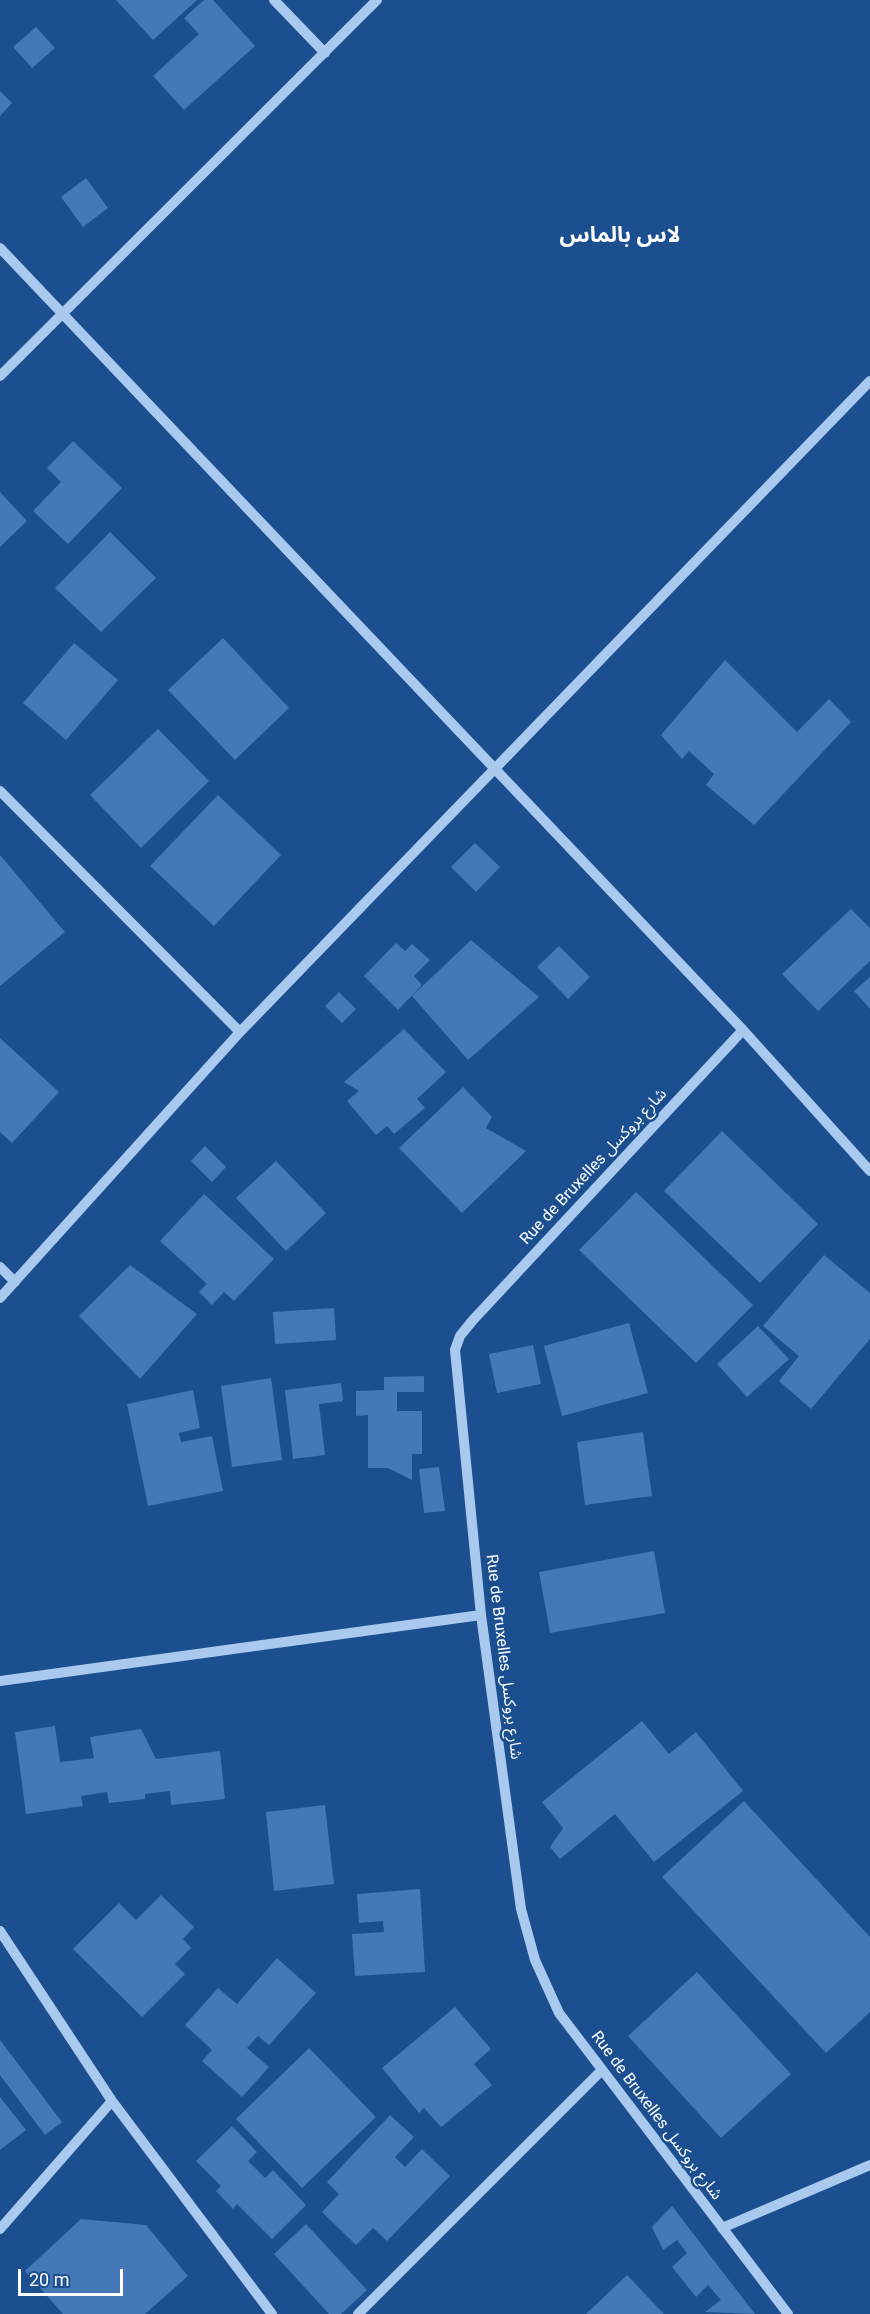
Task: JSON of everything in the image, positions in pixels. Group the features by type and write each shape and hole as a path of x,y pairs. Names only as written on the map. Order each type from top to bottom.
{"street":[{"path":"273,0 325,53"},
{"path":"0,375 377,0"},
{"path":"0,248 743,1030 870,1171"},
{"path":"0,1298 240,1032 870,381"},
{"path":"0,791 240,1032"},
{"name":"Rue de Bruxelles شارع بروكسل","path":"743,1030 460,1336 455,1350 481,1615 521,1910 536,1960 559,2013 788,2314"},
{"path":"0,1267 15,1282"},
{"path":"0,1682 481,1615"},
{"path":"0,1931 112,2101 272,2314"},
{"path":"358,2314 602,2070"},
{"path":"0,2229 112,2101"},
{"path":"722,2228 870,2164"}],"building":[{"path":"116,0 197,0 153,40"},
{"path":"204,0 213,0 255,46 184,110 153,76 199,34 184,18"},
{"path":"36,27 55,48 32,68 13,47"},
{"path":"0,91 12,103 0,116"},
{"path":"86,178 108,208 83,227 61,197"},
{"path":"73,441 122,488 68,544 33,511 61,482 47,468"},
{"path":"0,492 27,521 0,547"},
{"path":"110,532 156,578 101,632 55,588"},
{"path":"223,638 289,708 235,760 168,690"},
{"path":"74,643 118,680 66,740 23,703"},
{"path":"725,660 797,732 829,699 851,722 754,825 706,785 714,774 689,751 682,759 661,735"},
{"path":"158,729 209,781 141,848 90,795"},
{"path":"218,795 281,855 214,926 150,866"},
{"path":"475,843 500,867 476,892 451,867"},
{"path":"0,855 65,932 0,986"},
{"path":"851,909 870,928 870,961 818,1011 782,974"},
{"path":"471,940 539,997 468,1060 412,996"},
{"path":"396,943 405,951 412,944 430,960 414,976 422,985 398,1010 364,976"},
{"path":"559,946 590,977 568,999 537,967"},
{"path":"870,977 870,1009 854,991"},
{"path":"339,992 356,1009 342,1023 325,1006"},
{"path":"404,1029 446,1072 417,1099 425,1108 394,1134 387,1126 376,1135 347,1101 359,1091 344,1082"},
{"path":"0,1038 59,1092 12,1143 0,1132"},
{"path":"463,1087 492,1117 486,1128 526,1151 462,1213 399,1148"},
{"path":"722,1131 818,1224 760,1283 664,1191"},
{"path":"205,1146 226,1167 212,1182 191,1161"},
{"path":"276,1161 326,1213 286,1251 236,1198"},
{"path":"636,1192 753,1305 696,1363 579,1250"},
{"path":"204,1194 274,1259 234,1301 224,1292 212,1305 199,1292 207,1284 160,1241"},
{"path":"824,1255 870,1293 870,1339 811,1409 779,1381 799,1356 763,1326"},
{"path":"130,1265 197,1314 140,1379 79,1316"},
{"path":"334,1308 336,1340 275,1344 273,1312"},
{"path":"629,1323 648,1393 562,1416 544,1346"},
{"path":"758,1326 789,1359 747,1397 717,1364"},
{"path":"533,1345 541,1384 497,1393 489,1354"},
{"path":"424,1376 424,1392 397,1392 397,1411 422,1411 422,1454 412,1454 412,1480 388,1468 368,1468 368,1415 356,1416 356,1391 384,1390 384,1377"},
{"path":"271,1378 282,1460 232,1467 221,1386"},
{"path":"341,1383 343,1401 319,1404 325,1455 293,1459 285,1390"},
{"path":"193,1390 200,1428 179,1433 181,1442 212,1436 223,1491 148,1506 127,1404"},
{"path":"643,1432 652,1496 585,1505 577,1442"},
{"path":"439,1467 445,1511 424,1513 419,1469"},
{"path":"654,1551 665,1613 550,1633 539,1572"},
{"path":"642,1721 669,1754 696,1732 743,1791 654,1862 615,1814 560,1859 550,1847 563,1828 542,1802"},
{"path":"55,1726 60,1762 94,1758 90,1737 141,1729 156,1759 220,1751 225,1799 171,1805 170,1791 145,1794 145,1799 109,1803 107,1792 81,1796 83,1806 26,1814 15,1732"},
{"path":"744,1801 870,1937 870,2012 826,2053 662,1877"},
{"path":"325,1805 334,1884 274,1891 266,1812"},
{"path":"420,1889 425,1972 355,1976 352,1934 384,1932 383,1921 359,1923 357,1894"},
{"path":"161,1895 194,1927 183,1939 191,1948 175,1964 185,1974 142,2017 73,1949 119,1903 136,1920"},
{"path":"277,1958 316,1993 269,2045 258,2036 247,2048 269,2067 242,2097 202,2061 212,2050 185,2025 218,1988 237,2004"},
{"path":"697,1972 791,2074 721,2138 628,2036"},
{"path":"455,2007 491,2049 474,2064 492,2085 441,2127 424,2108 419,2113 382,2068"},
{"path":"0,2040 62,2122 45,2135 0,2075"},
{"path":"309,2048 376,2117 302,2188 236,2119"},
{"path":"0,2097 26,2130 0,2150"},
{"path":"390,2115 414,2137 395,2157 405,2167 422,2149 450,2176 387,2241 373,2228 356,2245 322,2212 339,2194 327,2182"},
{"path":"232,2126 257,2152 248,2161 265,2178 273,2170 306,2205 272,2239 237,2204 233,2209 216,2191 221,2186 196,2161"},
{"path":"672,2206 755,2314 705,2312 721,2300 708,2285 696,2297 672,2267 687,2253 677,2240 663,2250 652,2227"},
{"path":"81,2219 146,2225 188,2276 145,2314 63,2314 25,2271"},
{"path":"306,2224 367,2290 341,2314 329,2314 274,2254"},
{"path":"627,2275 664,2314 586,2314"}],"district":[{"name":"لاس بالماس","path":"620,236"}]}
